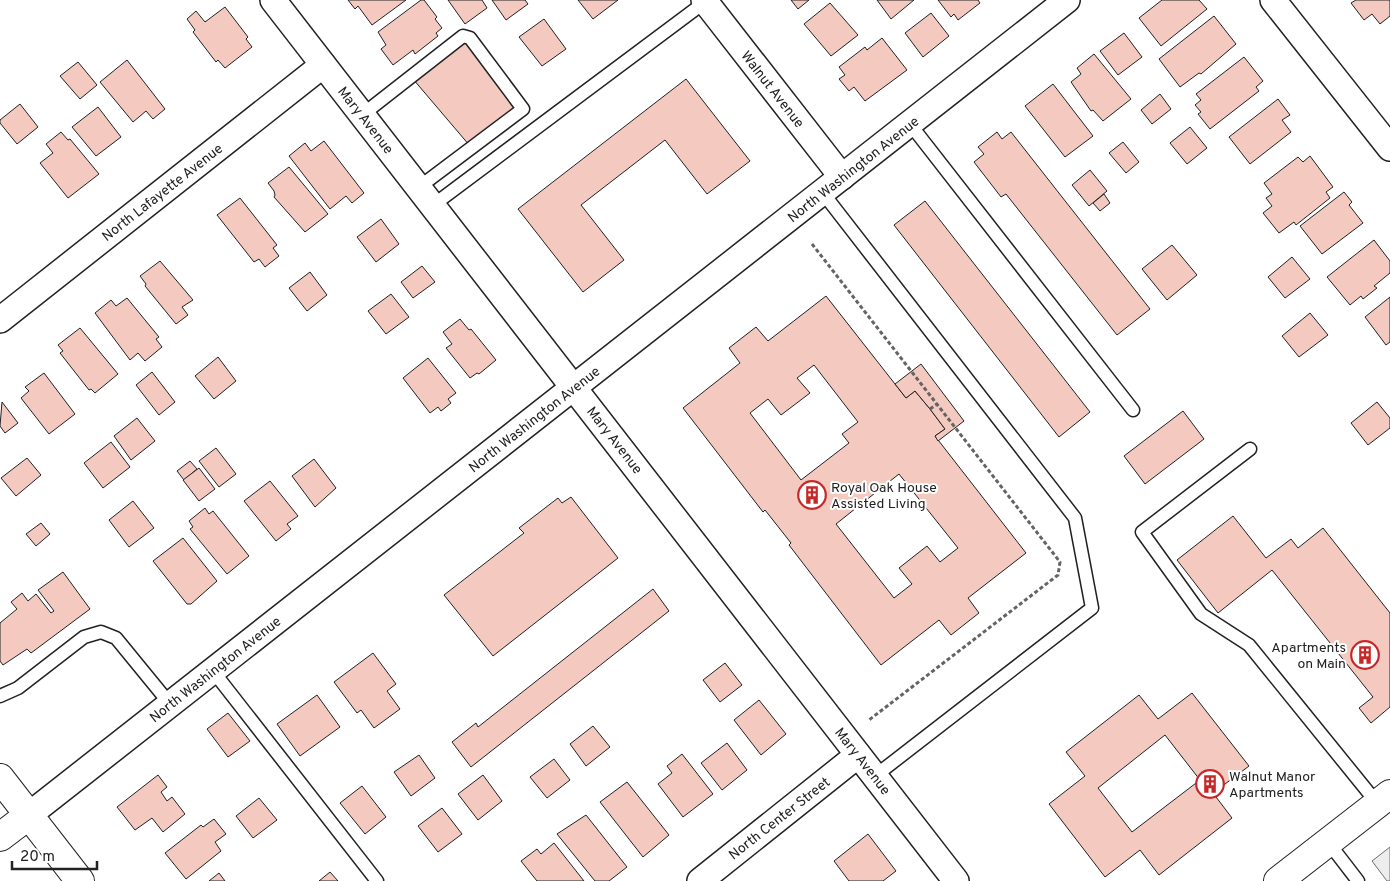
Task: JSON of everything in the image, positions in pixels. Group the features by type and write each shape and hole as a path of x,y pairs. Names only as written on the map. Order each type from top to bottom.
{"main road":[{"path":"0,778 80,881"},
{"path":"1278,881 1384,799"},
{"name":"North Washington Avenue","path":"0,838 29,815"}],"street":[{"name":"Mary Avenue","path":"273,0 956,881"},
{"name":"North Washington Avenue","path":"29,815 1067,0"},
{"path":"1273,0 1390,148"},
{"name":"Walnut Avenue","path":"705,1 832,185"},
{"name":"North Lafayette Avenue","path":"0,320 323,65"},
{"name":"North Center Street","path":"700,881 858,755"}],"lane":[{"path":"425,197 537,128 705,1"},
{"path":"362,115 463,36 470,38 537,128"},
{"path":"425,197 524,109"},
{"path":"910,124 1134,410"},
{"path":"832,185 1075,518 1092,608 875,776"},
{"path":"1250,449 1142,532 1201,614 1249,645 1384,799"},
{"path":"0,696 18,688 84,637 101,632 116,638 170,704"},
{"path":"213,671 377,881"},
{"path":"1328,842 1358,881"}],"path":[{"path":"812,244 1060,562 1058,576 869,720"},
{"path":"930,409 937,404"}],"shaded area":[{"path":"1390,847 1390,881 1387,881 1372,861"}],"building":[{"path":"348,0 406,0 372,25 358,6 355,9"},
{"path":"421,0 424,0 437,17 435,19 442,28 436,33 438,36 415,54 413,50 393,65 381,49 386,45 378,32"},
{"path":"448,0 482,0 487,8 465,24"},
{"path":"492,0 525,0 528,4 506,20"},
{"path":"578,0 618,0 593,19"},
{"path":"791,0 809,0 798,9"},
{"path":"877,0 914,0 891,19"},
{"path":"938,0 978,0 980,3 958,20 954,14 951,17"},
{"path":"1162,0 1199,0 1207,9 1161,46 1139,18"},
{"path":"1356,0 1390,0 1390,16 1380,24 1372,14 1364,20 1351,3"},
{"path":"830,3 858,35 831,56 804,24"},
{"path":"225,7 248,37 246,39 252,47 225,68 218,60 216,62 193,32 195,30 187,19 196,11 205,22"},
{"path":"931,13 949,36 923,57 905,33"},
{"path":"1214,16 1236,44 1201,74 1199,73 1180,87 1159,59"},
{"path":"544,19 566,49 542,66 519,37"},
{"path":"1124,33 1142,57 1118,75 1100,51"},
{"path":"882,38 907,70 865,101 854,87 849,91 839,79 845,75 839,67 865,47 867,50"},
{"path":"464,40 518,108 470,146 413,79"},
{"path":"1094,54 1131,99 1103,121 1093,110 1091,111 1071,82 1081,74 1077,68"},
{"path":"1244,57 1263,81 1256,87 1259,91 1210,129 1198,114 1201,112 1195,105 1201,100 1196,94"},
{"path":"127,60 165,109 153,119 146,111 133,122 100,82"},
{"path":"78,62 97,85 80,99 60,76"},
{"path":"686,79 750,161 707,194 665,140 581,205 624,260 583,292 518,209"},
{"path":"1053,84 1093,136 1065,157 1025,106"},
{"path":"1160,94 1171,109 1152,124 1141,110"},
{"path":"1278,99 1290,115 1282,120 1291,132 1250,164 1229,137"},
{"path":"20,104 38,127 17,144 0,123 0,120"},
{"path":"98,107 121,137 96,156 72,127"},
{"path":"1190,127 1207,148 1187,164 1170,143"},
{"path":"61,132 68,140 70,139 99,174 68,198 40,163 53,153 46,144"},
{"path":"997,132 1002,139 1011,132 1150,309 1117,335 1006,194 1001,197 974,162 984,154 978,147"},
{"path":"324,141 364,193 352,203 346,196 330,209 289,156 305,143 311,151"},
{"path":"1123,142 1139,162 1126,173 1109,153"},
{"path":"1310,156 1333,187 1326,192 1330,198 1296,225 1294,222 1279,233 1263,213 1272,206 1266,198 1272,194 1264,183 1298,157 1303,162"},
{"path":"289,167 328,214 305,232 274,197 274,191 268,183"},
{"path":"1090,170 1107,191 1089,206 1072,185"},
{"path":"1344,192 1352,202 1349,205 1363,223 1322,254 1300,226"},
{"path":"1104,194 1110,203 1100,211 1093,203"},
{"path":"240,198 277,245 273,248 279,256 265,267 259,259 254,262 217,215"},
{"path":"925,201 1090,412 1059,437 894,225"},
{"path":"381,219 399,244 376,262 357,237"},
{"path":"1374,240 1390,261 1390,273 1374,286 1377,288 1363,299 1361,296 1350,305 1327,277"},
{"path":"1172,245 1197,275 1167,300 1142,269"},
{"path":"1292,257 1310,279 1285,298 1268,277"},
{"path":"160,261 193,300 182,307 188,315 176,324 145,286 146,284 140,276"},
{"path":"422,266 435,282 413,298 401,282"},
{"path":"310,272 327,295 307,311 289,288"},
{"path":"391,294 409,317 386,334 368,311"},
{"name":"Royal Oak House Assisted Living","path":"826,296 906,398 915,391 930,409 945,429 935,436 1026,553 968,598 979,613 951,635 939,620 881,665 789,545 791,543 765,510 763,512 683,408 740,363 729,348 756,327 768,341","holes":["814,365 858,422 842,434 849,443 801,480 750,413 768,399 781,415 810,393 797,378","899,474 958,548 940,562 927,546 899,568 912,584 894,598 836,524"]},
{"path":"1390,297 1390,342 1386,345 1365,317"},
{"path":"127,298 159,337 156,339 162,347 145,361 138,353 130,360 95,313 111,300 116,306"},
{"path":"1310,313 1328,335 1299,357 1282,336"},
{"path":"460,319 469,330 471,329 496,360 479,374 477,373 470,378 446,348 452,344 443,332"},
{"path":"80,328 118,374 95,393 91,389 89,390 60,353 63,351 58,345"},
{"path":"218,357 236,381 214,399 195,376"},
{"path":"428,358 456,393 448,399 451,403 441,411 438,407 430,413 403,378"},
{"path":"921,364 964,421 938,441 935,436 945,429 930,409 915,391 906,398 895,384"},
{"path":"152,372 175,402 159,415 136,385"},
{"path":"44,373 75,414 49,434 21,398 29,391 25,387"},
{"path":"2,402 18,423 5,433 0,426"},
{"path":"1377,402 1390,418 1390,428 1368,445 1351,423"},
{"path":"1183,411 1204,439 1145,484 1124,456"},
{"path":"137,418 155,441 131,460 114,436"},
{"path":"111,442 130,467 103,488 84,463"},
{"path":"216,448 236,474 219,487 199,461"},
{"path":"27,458 41,475 16,496 1,478"},
{"path":"314,459 336,488 315,507 292,476"},
{"path":"190,461 197,469 184,480 177,471"},
{"path":"199,468 215,489 199,501 183,480"},
{"path":"270,481 298,516 287,524 291,529 276,541 244,501"},
{"path":"571,497 618,558 493,656 444,595 524,533 519,528 558,498 562,503"},
{"path":"133,501 154,528 129,547 109,520"},
{"path":"205,508 209,514 213,511 249,556 227,574 190,529 193,527 189,521"},
{"name":"Apartments on Main","path":"1233,516 1266,558 1291,539 1298,548 1323,528 1390,613 1390,707 1371,723 1359,708 1373,697 1272,570 1218,613 1177,560"},
{"path":"41,523 50,534 36,546 26,534"},
{"path":"183,538 217,581 191,604 187,604 153,561"},
{"path":"63,572 90,609 31,653 27,649 3,665 0,661 0,623 17,609 11,602 22,593 28,601 36,594 51,613 54,611 38,590"},
{"path":"653,589 669,611 471,767 452,742 476,723 478,727"},
{"path":"373,653 396,684 387,691 400,709 374,728 361,710 357,713 334,682"},
{"path":"725,663 742,685 720,702 703,680"},
{"name":"Walnut Manor Apartments","path":"1192,693 1249,766 1213,793 1232,818 1159,875 1140,850 1105,877 1049,804 1085,776 1066,752 1139,695 1158,719","holes":["1165,735 1200,780 1132,832 1098,788"]},
{"path":"317,695 340,727 300,756 277,724"},
{"path":"759,700 786,734 761,755 734,720"},
{"path":"228,713 250,741 228,757 207,729"},
{"path":"593,726 610,747 586,766 570,744"},
{"path":"727,743 747,770 722,790 701,763"},
{"path":"682,754 713,794 683,817 658,784 672,773 667,766"},
{"path":"419,755 435,778 411,796 394,772"},
{"path":"554,759 570,780 547,798 530,777"},
{"path":"158,775 167,787 161,792 167,801 172,797 185,814 163,832 152,818 135,830 117,807"},
{"path":"483,775 502,801 478,820 458,794"},
{"path":"627,782 669,835 643,857 600,802"},
{"path":"362,786 386,817 365,834 340,803"},
{"path":"259,798 277,820 253,838 236,816"},
{"path":"442,808 462,834 438,852 418,826"},
{"path":"586,815 627,867 609,881 595,881 557,834"},
{"path":"214,819 226,834 215,842 221,851 186,879 165,853 201,825 203,827"},
{"path":"868,834 896,871 883,881 849,881 834,861"},
{"path":"554,843 584,881 537,881 521,861 537,849 541,854"},
{"path":"330,872 338,881 319,881"},
{"path":"219,873 225,881 209,881"}],"place":[{"name":"Royal Oak House Assisted Living","path":"812,495"},
{"name":"Apartments on Main","path":"1365,655"},
{"name":"Walnut Manor Apartments","path":"1210,784"}]}
